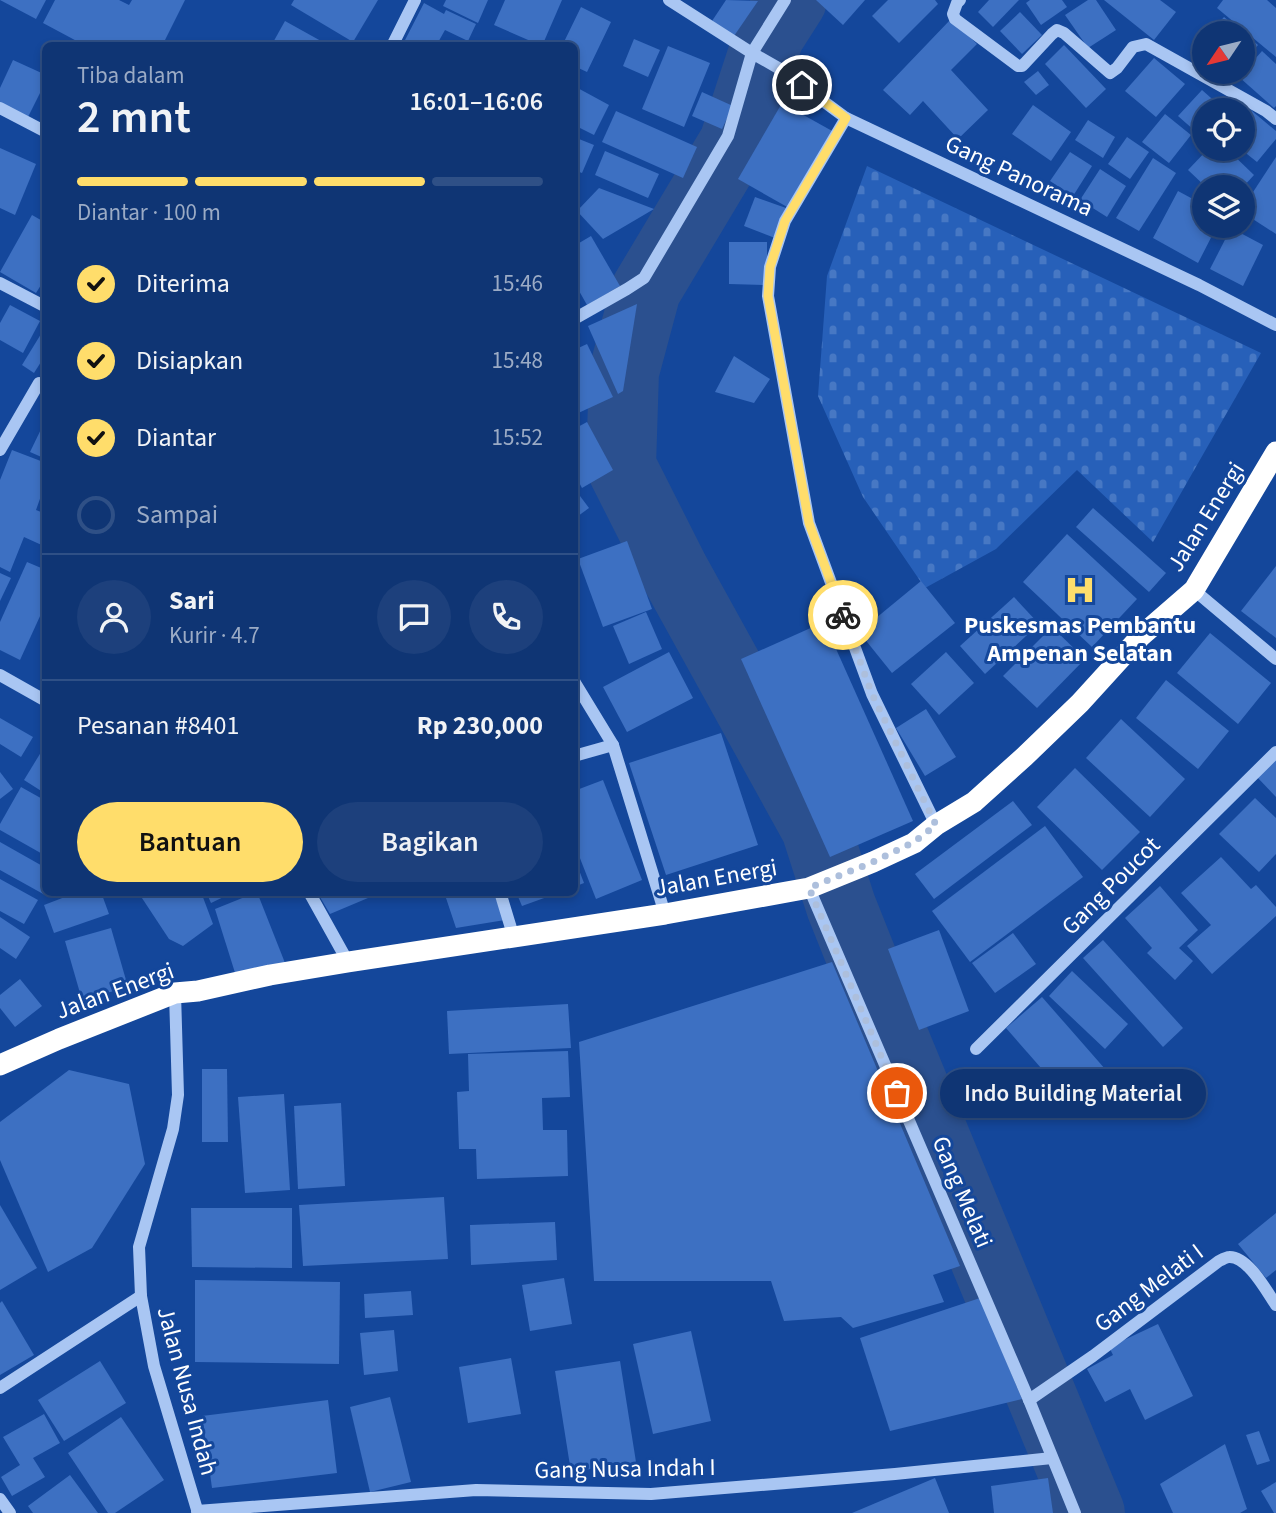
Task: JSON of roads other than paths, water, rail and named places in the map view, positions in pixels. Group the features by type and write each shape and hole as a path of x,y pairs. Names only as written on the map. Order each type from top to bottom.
{"highway":[{"name":"Jalan Energi","path":"0,1065 175,993 348,962 665,914 813,887 873,862 914,842 974,802 1080,703 1141,636 1194,590 1276,452"}],"street":[{"path":"395,42 415,0"},
{"name":"Gang Panorama","path":"669,0 780,69 846,118 1187,279 1276,325"},
{"path":"578,317 644,278 728,136 752,53 785,0"},
{"path":"960,0 953,14 955,19 1018,66 1022,66 1058,30 1110,72 1117,68 1133,47 1146,44 1276,119"},
{"path":"0,108 42,130"},
{"path":"846,118 785,221 770,267 768,296 809,523 872,694 936,825"},
{"path":"0,283 42,305"},
{"path":"0,450 40,383"},
{"path":"1194,590 1276,660"},
{"path":"0,675 42,699"},
{"path":"578,688 612,745 665,914"},
{"path":"578,755 612,745"},
{"name":"Gang Poucot","path":"976,1049 1276,752"},
{"name":"Gang Melati","path":"813,887 1033,1397 1052,1458 1075,1513"},
{"path":"311,896 348,962"},
{"path":"501,896 514,938"},
{"name":"Jalan Nusa Indah","path":"175,993 178,1095 173,1129 139,1247 141,1296 154,1366 198,1512"},
{"name":"Gang Melati I","path":"1033,1397 1228,1257 1246,1264 1276,1305"},
{"path":"0,1388 141,1296"},
{"name":"Gang Nusa Indah I","path":"198,1512 476,1490 651,1494 1052,1458"},
{"path":"0,1499 10,1513"}],"waterway":[{"path":"792,0 769,36 734,143 646,290 624,372 621,466 674,571 816,828 841,906 888,1024 1090,1513"}],"place":[{"name":"Puskesmas Pembantu Ampenan Selatan","path":"1080,590"},
{"name":"Indo Building Material","path":"897,1093"}]}
